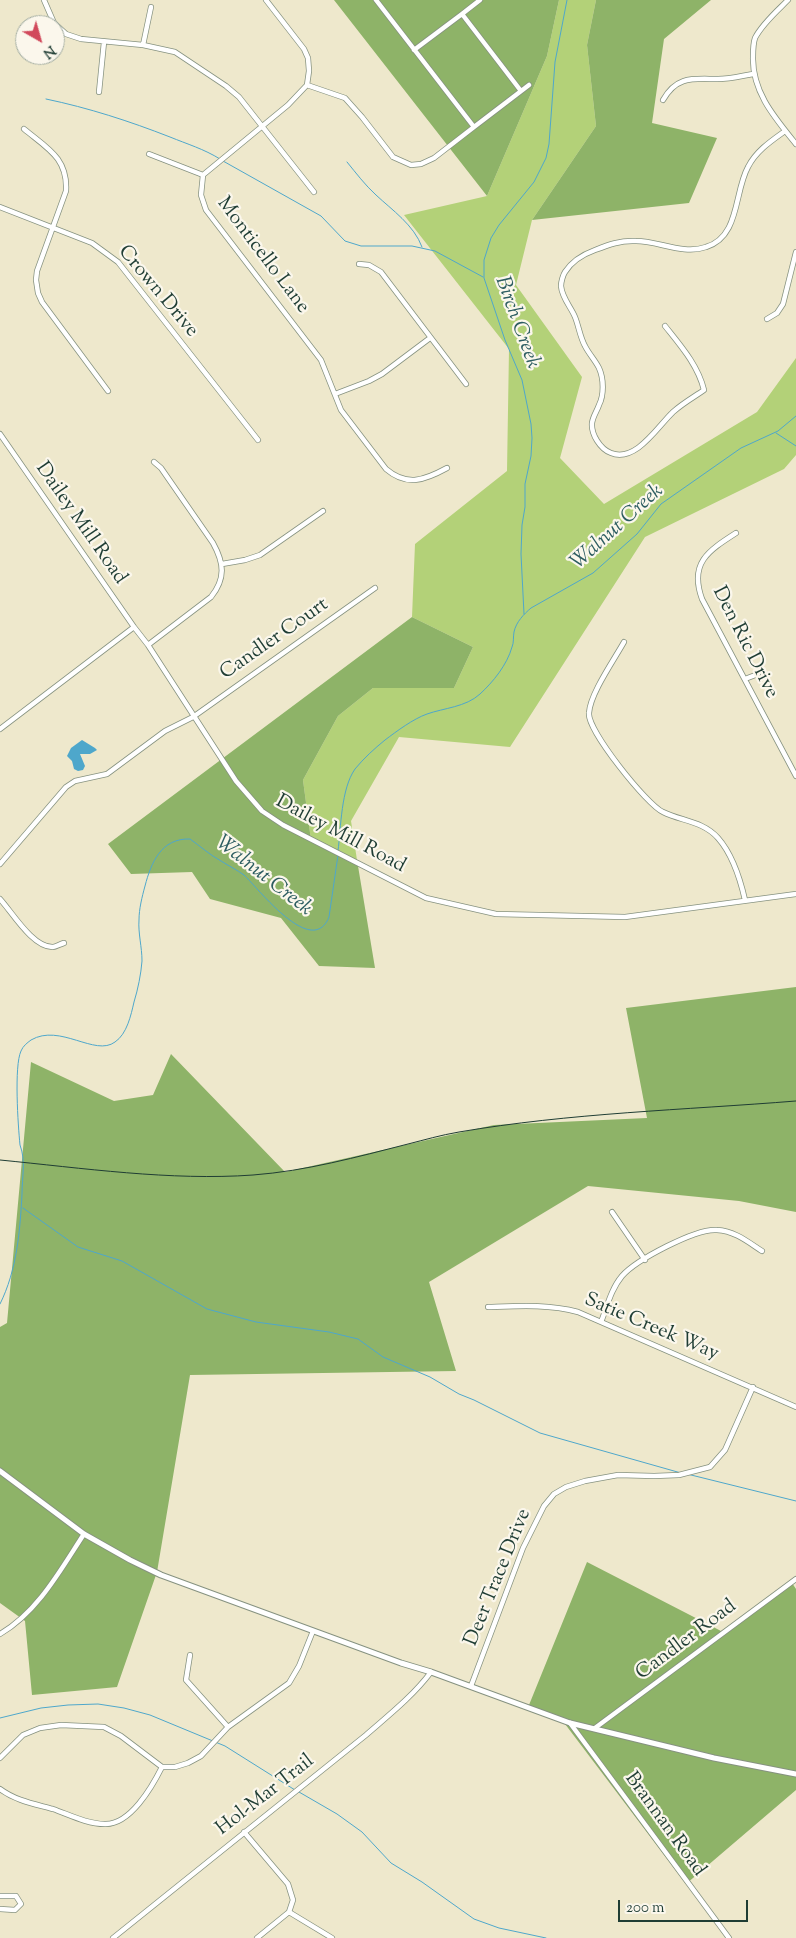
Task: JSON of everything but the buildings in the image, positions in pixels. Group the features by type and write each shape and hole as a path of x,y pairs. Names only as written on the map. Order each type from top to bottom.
{"main road":[{"path":"0,1471 100,1545 161,1575 570,1723 714,1758 796,1774"}],"street":[{"path":"44,0 54,23 66,34 81,39 143,46 175,52 226,86 239,97 314,192"},
{"path":"149,154 203,175 288,105 307,85 308,58 304,49 266,0"},
{"path":"376,0 474,127"},
{"path":"414,50 480,0"},
{"path":"788,0 755,38 753,74 765,102 796,144"},
{"path":"143,46 151,7"},
{"path":"462,14 521,91"},
{"path":"99,92 104,42"},
{"path":"663,100 667,93 685,79 736,78 753,74"},
{"path":"307,85 345,98 393,157 410,165 421,164 434,158 529,85"},
{"path":"24,129 57,158 66,172 66,191 37,271 38,293 53,318 108,391"},
{"path":"665,326 690,359 701,379 704,390 675,411 643,444 621,454 611,454 596,440 593,432 592,424 603,391 601,378 599,368 584,345 576,319 564,297 561,285 564,273 575,261 587,253 622,241 650,242 692,250 707,247 718,242 728,230 746,168 755,154 786,131"},
{"name":"Monticello Lane","path":"203,175 201,195 206,210 321,360 341,410 386,469 402,479 421,480 447,468"},
{"name":"Crown Drive","path":"0,207 92,243 118,262 258,440"},
{"path":"766,319 777,313 783,304 796,252"},
{"path":"359,264 369,266 381,272 466,384"},
{"path":"335,394 382,374 430,338"},
{"name":"Dailey Mill Road","path":"0,434 148,645 236,781 262,811 284,825 426,898 496,914 625,917 796,894"},
{"path":"148,645 211,597 222,580 222,564 213,543 161,468 154,462"},
{"path":"222,564 260,555 323,511"},
{"name":"Den Ric Drive","path":"736,533 717,546 705,557 699,566 697,578 702,599 796,776"},
{"name":"Candler Court","path":"0,864 66,787 75,781 107,774 165,731 193,717 375,588"},
{"path":"0,729 134,627"},
{"path":"624,642 591,702 588,716 592,728 650,803 662,812 694,822 717,837 741,880 745,900"},
{"path":"746,679 758,674"},
{"path":"0,899 24,930 40,942 46,946 54,947 64,943"},
{"path":"612,1212 644,1260"},
{"path":"601,1322 613,1291 622,1276 655,1253 704,1231 717,1230 730,1233 743,1238 762,1251"},
{"name":"Satie Creek Way","path":"488,1307 531,1305 559,1307 578,1312 796,1407"},
{"name":"Deer Trace Drive","path":"471,1686 523,1548 544,1506 554,1494 570,1486 618,1475 679,1475 710,1467 725,1450 753,1387"},
{"path":"0,1627 2,1633 32,1608 84,1534"},
{"name":"Candler Road","path":"595,1728 796,1578"},
{"path":"0,1758 23,1736 40,1728 61,1725 104,1727 121,1736 162,1767 175,1767 188,1763 201,1756 228,1727 289,1683 299,1666 313,1631"},
{"path":"190,1655 186,1680 228,1727"},
{"name":"Hol-Mar Trail","path":"113,1938 244,1832 316,1777 399,1708 431,1672"},
{"name":"Brannan Road","path":"570,1723 729,1938"},
{"path":"0,1789 10,1796 23,1801 90,1822 106,1824 117,1821 134,1809 145,1797 162,1767"},
{"path":"244,1832 288,1884 293,1900 289,1912 257,1938"},
{"path":"0,1896 16,1896 21,1904 15,1910 0,1909"},
{"path":"289,1912 332,1938"}],"green space":[{"path":"334,0 559,0 547,56 487,196"},
{"path":"559,0 596,0 587,45 596,126 532,220 516,285 582,377 560,458 604,504 757,412 796,358 796,455 784,469 645,537 510,747 399,737 351,821 357,860 311,840 303,780 338,716 373,688 454,688 473,647 412,617 415,544 507,471 509,349 404,215 487,196 547,56"},
{"path":"596,0 711,0 664,39 652,123 717,138 689,203 532,220 596,126 587,45"},
{"path":"412,617 473,647 454,688 373,688 338,716 303,780 311,840 357,860 375,968 319,966 281,918 210,899 192,872 131,874 108,844"},
{"path":"796,987 796,1212 739,1201 588,1186 429,1282 456,1371 190,1375 157,1572 117,1687 32,1695 25,1621 0,1603 0,1327 7,1323 31,1062 114,1101 153,1095 171,1054 285,1172 494,1125 647,1118 626,1008"},
{"path":"587,1562 721,1631 792,1583 796,1589 796,1790 686,1884 562,1720 529,1705"}],"water":[{"path":"82,740 97,750 90,754 80,754 85,766 83,770 78,771 74,769 72,761 67,756 71,748"}],"waterway":[{"name":"Birch Creek","path":"524,614 521,554 522,525 525,507 525,484 531,456 531,424 522,380 505,340 484,278 484,260 491,238 499,225 534,182 546,158 549,144 555,62 567,0"},
{"path":"46,99 93,111 139,126 208,152 220,159"},
{"path":"223,161 321,216 345,241 361,246 412,246 435,251 483,277"},
{"path":"347,162 372,191 408,225 422,247"},
{"name":"Walnut Creek","path":"338,851 342,809 350,777 369,754 381,743 416,719 468,702 480,694 495,679 503,667 510,654 517,625 531,608 593,573 637,534 661,504 741,448 778,431 796,416"},
{"path":"776,433 796,446"},
{"name":"Walnut Creek","path":"0,1304 14,1264 20,1222 23,1163 19,1136 17,1082 21,1051 31,1040 42,1036 54,1035 98,1046 107,1046 115,1042 123,1034 130,1018 141,971 142,956 139,925 141,903 150,869 159,854 172,843 190,839 244,875 285,917 298,926 311,930 321,928 329,917 338,855"},
{"path":"23,1208 78,1247 122,1261 207,1309 256,1322 329,1332 358,1339 383,1357 430,1377 459,1394 540,1433 681,1473"},
{"path":"687,1474 796,1501"},
{"path":"0,1718 41,1708 68,1705 98,1704 124,1708 150,1715 225,1746 295,1790"},
{"path":"299,1792 337,1814 362,1832 391,1863 422,1882 474,1919 499,1928 546,1938"}],"railway":[{"path":"0,1160 159,1175 253,1175 312,1167 459,1132 543,1120 796,1101"}]}
